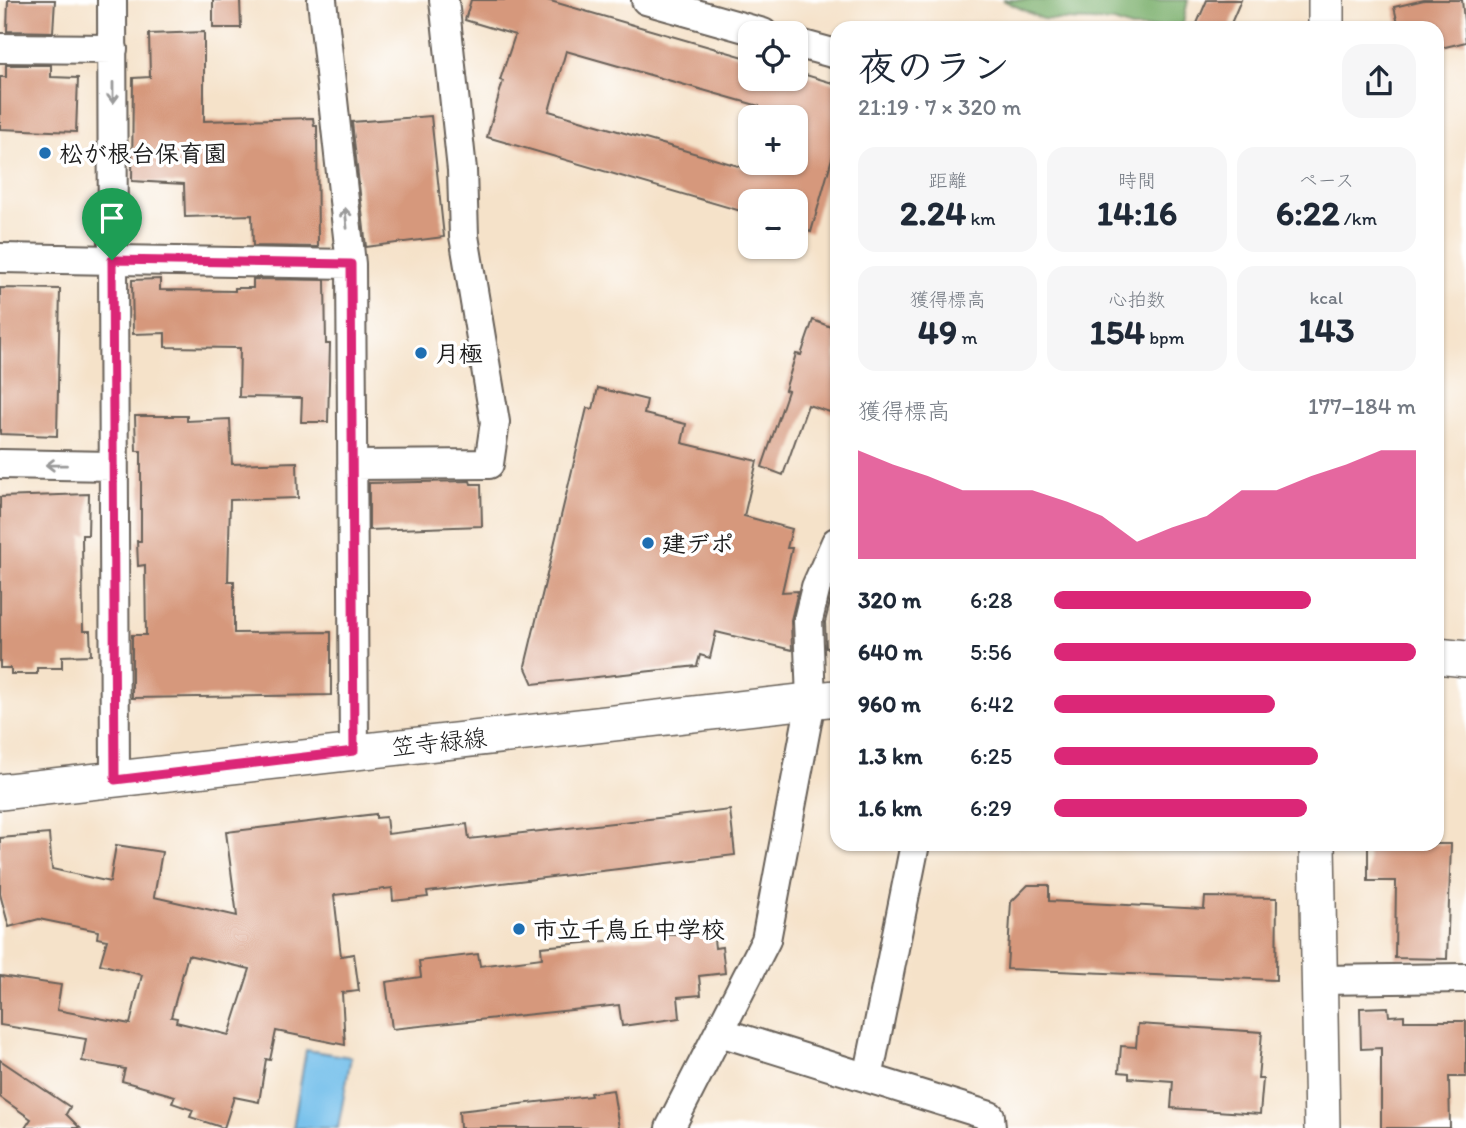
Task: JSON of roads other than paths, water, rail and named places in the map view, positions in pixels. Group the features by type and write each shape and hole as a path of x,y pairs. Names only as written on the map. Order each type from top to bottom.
{"street":[{"path":"112,0 115,780"},
{"path":"322,0 351,264 354,751"},
{"path":"352,464 489,464 495,422 464,236 462,170 444,0"},
{"path":"646,0 738,26"},
{"path":"1326,0 1326,21"},
{"path":"808,46 830,52"},
{"path":"0,48 113,49"},
{"path":"0,258 351,264"},
{"path":"0,464 113,466"},
{"path":"670,1128 766,940 824,700 808,620 816,587 830,556"},
{"path":"1444,657 1466,659"},
{"name":"笠寺緑線","path":"0,792 824,700"},
{"path":"868,1078 914,851"},
{"path":"1317,851 1322,1128"},
{"path":"1319,980 1466,978"},
{"path":"720,1032 990,1116 991,1128"}],"water":[{"path":"306,1050 351,1057 338,1128 293,1128"}],"place":[{"name":"松が根台保育園","path":"45,153"},
{"name":"月極","path":"421,353"},
{"name":"建デポ","path":"648,543"},
{"name":"市立千鳥丘中学校","path":"519,929"}]}
